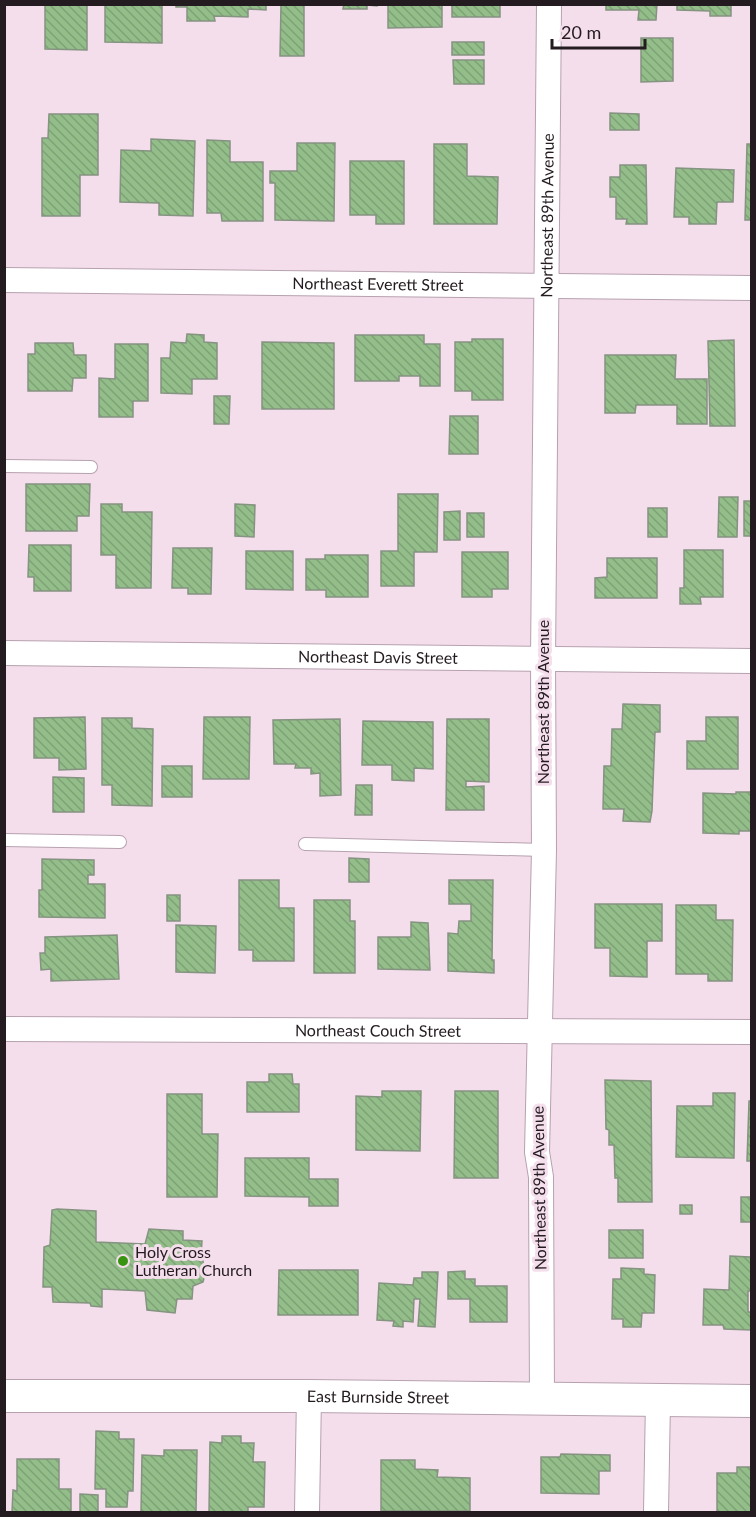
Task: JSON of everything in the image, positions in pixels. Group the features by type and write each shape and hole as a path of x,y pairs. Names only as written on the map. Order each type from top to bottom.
{"street":[{"name":"Northeast 89th Avenue","path":"542,1399 541,1177 537,1152 544,850 543,660 549,4"},
{"name":"Northeast Everett Street","path":"4,280 752,288"},
{"name":"Northeast Davis Street","path":"4,653 752,661"},
{"name":"Northeast Couch Street","path":"4,1029 752,1032"},
{"name":"East Burnside Street","path":"4,1396 309,1396 752,1401"},
{"path":"307,1512 309,1396"},
{"path":"656,1512 658,1401"}],"lane":[{"path":"4,466 91,467"},
{"path":"4,840 120,842"},
{"path":"305,844 544,850"}],"building":[{"path":"45,4 87,4 87,50 45,49"},
{"path":"105,4 162,4 162,43 105,42"},
{"path":"176,4 266,4 266,10 248,9 248,17 214,16 215,21 187,21 187,7 176,7"},
{"path":"281,4 304,4 304,56 280,56"},
{"path":"344,4 377,4 377,6 367,5 367,9 343,9"},
{"path":"388,4 442,4 442,27 388,28"},
{"path":"452,4 500,4 500,17 452,17"},
{"path":"606,4 657,4 656,20 638,20 639,10 606,10"},
{"path":"677,4 731,4 731,16 710,16 710,11 677,10"},
{"path":"641,38 673,38 673,81 641,82"},
{"path":"452,42 484,42 484,55 452,55"},
{"path":"453,60 484,60 484,84 454,84"},
{"path":"610,113 639,114 639,130 610,130"},
{"path":"49,114 98,114 98,175 80,175 80,216 42,216 42,138 48,138"},
{"path":"151,139 195,141 193,216 159,215 159,203 120,202 121,150 151,151"},
{"path":"207,140 230,141 230,162 263,162 263,221 222,221 221,213 207,213"},
{"path":"297,143 335,143 334,221 275,220 275,183 270,183 270,171 297,171"},
{"path":"434,144 467,144 467,176 498,177 497,224 434,224"},
{"path":"747,144 752,144 752,220 745,220"},
{"path":"350,161 404,161 404,224 376,224 376,215 350,215"},
{"path":"620,165 646,165 647,224 626,224 627,219 616,219 616,197 610,197 610,177 620,177"},
{"path":"676,168 734,170 733,202 717,202 716,224 689,224 689,217 674,217"},
{"path":"187,334 204,335 204,342 217,343 217,379 192,379 192,394 161,393 161,358 170,358 171,342 186,343"},
{"path":"355,335 424,335 424,344 440,344 440,386 420,386 420,376 399,376 399,381 355,381"},
{"path":"472,339 503,339 503,400 472,400 472,391 455,391 455,342 472,342"},
{"path":"734,340 735,426 710,426 708,341"},
{"path":"262,342 334,343 334,409 262,409"},
{"path":"35,343 73,343 74,355 86,355 86,378 73,378 72,391 28,391 28,354 35,354"},
{"path":"115,344 148,344 148,401 133,401 133,417 99,417 99,378 115,379"},
{"path":"605,355 676,355 675,379 707,379 707,424 677,424 677,405 636,405 635,413 605,413"},
{"path":"214,396 230,396 229,424 214,424"},
{"path":"450,416 478,416 478,454 449,454"},
{"path":"26,484 90,484 89,516 77,516 77,531 26,531"},
{"path":"398,494 438,494 437,552 414,552 414,586 381,586 381,551 398,551"},
{"path":"719,497 738,497 737,537 718,537"},
{"path":"744,501 752,501 752,536 744,536"},
{"path":"101,504 122,504 122,512 152,512 151,588 116,588 116,555 101,555"},
{"path":"235,504 255,505 254,537 235,536"},
{"path":"648,508 667,508 667,537 648,537"},
{"path":"460,511 460,540 444,540 444,512"},
{"path":"467,513 484,513 484,537 467,537"},
{"path":"29,545 71,545 71,591 34,591 34,577 28,577"},
{"path":"173,548 212,548 211,594 188,594 188,588 172,588"},
{"path":"684,550 723,550 723,597 700,597 701,604 680,604 680,588 684,588"},
{"path":"246,551 293,551 293,590 246,589"},
{"path":"462,552 508,552 508,589 492,589 492,597 462,597"},
{"path":"325,555 368,555 368,597 326,597 326,590 306,590 306,559 325,559"},
{"path":"607,558 657,558 657,598 595,598 595,578 607,577"},
{"path":"623,704 660,705 660,732 655,732 650,822 623,821 624,809 603,809 604,766 611,766 612,729 622,729"},
{"path":"85,717 86,769 59,770 59,758 34,758 34,718"},
{"path":"204,717 250,717 249,779 203,779"},
{"path":"706,717 738,717 738,769 687,769 687,741 706,741"},
{"path":"102,718 132,718 132,728 153,729 152,806 112,805 112,785 102,785"},
{"path":"340,719 341,795 320,796 320,773 311,774 311,768 295,768 296,764 274,764 273,720"},
{"path":"447,719 489,719 489,782 466,781 466,787 484,786 484,810 446,810"},
{"path":"363,721 433,722 433,769 414,768 414,781 392,780 392,765 362,765"},
{"path":"162,766 192,766 192,797 162,797"},
{"path":"53,777 84,778 84,812 53,812"},
{"path":"356,785 372,785 372,815 355,815"},
{"path":"736,792 752,792 752,831 739,831 739,834 703,833 703,793 736,794"},
{"path":"349,858 369,859 369,882 349,882"},
{"path":"42,859 94,860 94,875 88,875 88,884 105,884 105,918 39,917"},
{"path":"239,880 279,880 279,908 294,908 294,961 253,961 253,950 239,950"},
{"path":"449,880 493,880 492,960 494,960 494,973 448,971 448,933 458,934 459,921 471,921 471,904 449,904"},
{"path":"167,895 180,895 180,921 167,921"},
{"path":"314,900 350,900 350,921 355,921 355,973 314,973"},
{"path":"595,904 662,904 662,941 647,941 647,977 610,976 610,948 595,948"},
{"path":"676,905 716,905 716,920 733,920 732,981 708,981 708,974 676,974"},
{"path":"411,922 428,923 430,970 378,969 378,937 411,937"},
{"path":"176,925 216,926 215,973 176,972"},
{"path":"117,935 119,979 51,981 51,969 41,970 40,953 45,953 45,937"},
{"path":"269,1074 292,1074 293,1084 299,1084 299,1112 247,1112 247,1082 269,1082"},
{"path":"605,1080 651,1081 652,1202 618,1202 614,1145 609,1145 609,1130 606,1129"},
{"path":"382,1091 421,1091 420,1151 356,1150 356,1096 382,1097"},
{"path":"455,1091 498,1091 498,1178 454,1178"},
{"path":"713,1093 735,1093 734,1158 676,1157 677,1106 713,1106"},
{"path":"167,1094 202,1094 202,1134 218,1134 217,1197 167,1197"},
{"path":"749,1101 752,1101 752,1161 747,1161"},
{"path":"245,1158 309,1158 309,1179 338,1179 338,1206 309,1206 309,1197 245,1196"},
{"path":"741,1197 752,1197 752,1222 741,1222"},
{"path":"680,1205 692,1205 692,1214 680,1214"},
{"name":"Holy Cross Lutheran Church","path":"52,1210 96,1211 96,1242 145,1244 149,1229 183,1231 183,1240 202,1241 201,1255 206,1271 203,1282 193,1286 192,1299 177,1299 175,1313 147,1310 145,1291 102,1289 102,1307 91,1306 90,1303 53,1302 52,1287 43,1287 44,1247 50,1245"},
{"path":"609,1230 643,1230 643,1258 609,1258"},
{"path":"730,1256 750,1257 752,1260 752,1291 748,1291 748,1312 752,1312 751,1330 724,1329 723,1325 703,1325 704,1289 729,1290"},
{"path":"621,1268 644,1269 644,1274 655,1275 654,1313 642,1313 641,1327 623,1327 623,1319 612,1319 613,1279 621,1279"},
{"path":"279,1270 358,1270 358,1315 278,1315"},
{"path":"465,1271 465,1279 475,1279 475,1286 507,1286 507,1322 470,1322 470,1299 448,1299 448,1272"},
{"path":"422,1272 438,1272 435,1327 418,1326 420,1299 414,1299 413,1322 403,1321 403,1327 393,1326 394,1321 377,1320 379,1283 413,1285 414,1278 422,1278"},
{"path":"96,1431 119,1432 119,1439 134,1439 133,1491 128,1491 127,1507 106,1507 106,1489 95,1489"},
{"path":"222,1436 241,1436 241,1443 254,1443 253,1462 265,1462 264,1507 248,1507 248,1512 209,1512 210,1442 222,1443"},
{"path":"164,1450 197,1450 196,1512 141,1512 142,1455 164,1456"},
{"path":"561,1454 610,1455 610,1471 599,1471 599,1494 541,1493 541,1457 560,1457"},
{"path":"17,1459 59,1459 59,1489 71,1489 71,1512 12,1512 13,1490 17,1491"},
{"path":"381,1460 415,1460 415,1469 438,1470 437,1477 470,1478 470,1511 381,1511"},
{"path":"737,1467 752,1467 752,1512 717,1512 717,1473 737,1473"},
{"path":"80,1494 98,1495 98,1512 80,1512"}],"place":[{"name":"Holy Cross Lutheran Church","path":"123,1261"}]}
